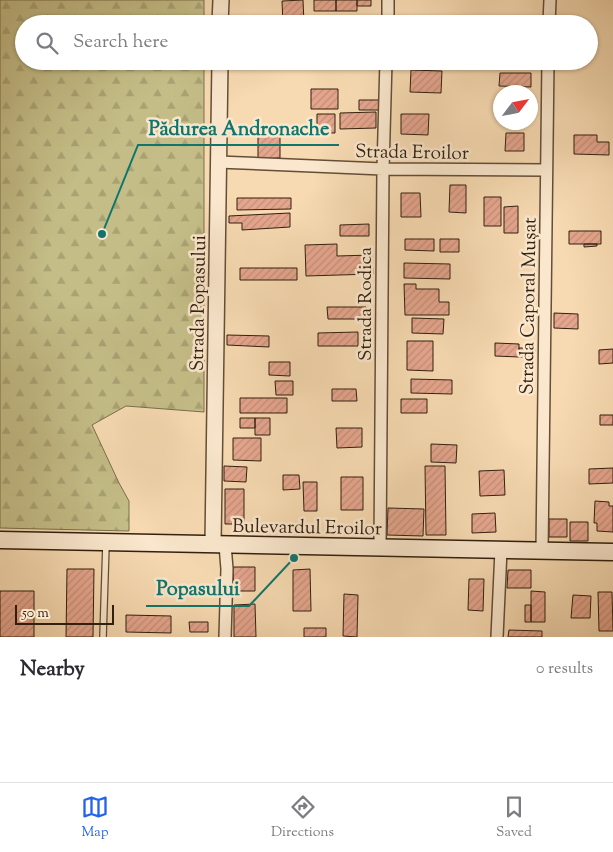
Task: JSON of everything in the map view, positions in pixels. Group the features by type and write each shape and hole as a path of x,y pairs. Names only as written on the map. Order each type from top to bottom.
{"main road":[{"name":"Bulevardul Eroilor","path":"0,540 613,552"}],"street":[{"path":"220,0 220,15"},
{"path":"388,0 388,15"},
{"path":"549,15 550,0"},
{"name":"Strada Popasului","path":"219,545 218,162 220,70"},
{"name":"Strada Rodica","path":"380,547 382,169 386,70"},
{"name":"Strada Caporal Mușat","path":"542,551 548,70"},
{"name":"Strada Eroilor","path":"218,162 382,169 546,170"},
{"path":"219,545 227,569 225,637"},
{"path":"497,637 501,550"}],"lane":[{"path":"103,637 106,542"}],"green space":[{"path":"0,0 204,0 204,15 15,15 15,70 204,70 204,412 126,406 92,425 129,501 129,531 0,528"}],"building":[{"path":"303,0 304,15 283,15 282,1"},
{"path":"314,0 336,0 336,11 314,11"},
{"path":"336,0 357,0 357,11 336,11"},
{"path":"357,0 371,0 371,6 357,6"},
{"path":"411,70 442,71 441,93 410,92"},
{"path":"500,73 531,73 531,85 499,85"},
{"path":"311,89 338,89 338,109 311,109"},
{"path":"359,100 379,100 379,110 359,110"},
{"path":"376,112 376,128 340,129 340,113"},
{"path":"317,114 335,114 335,133 317,133"},
{"path":"401,114 429,114 428,135 401,134"},
{"path":"506,133 524,133 524,151 505,151"},
{"path":"280,134 280,158 258,159 258,135"},
{"path":"574,135 597,135 597,142 609,142 609,155 574,154"},
{"path":"450,185 466,185 466,213 449,212"},
{"path":"401,193 420,193 421,217 401,217"},
{"path":"484,197 501,197 501,226 484,226"},
{"path":"237,198 291,198 291,209 237,210"},
{"path":"518,206 518,233 504,233 504,207"},
{"path":"290,213 290,227 242,230 242,223 229,223 229,216"},
{"path":"369,224 369,236 340,236 340,225"},
{"path":"569,231 601,231 601,244 569,244"},
{"path":"405,239 434,239 434,251 405,250"},
{"path":"440,239 459,239 459,252 440,252"},
{"path":"337,244 337,256 372,255 373,274 306,276 305,245"},
{"path":"584,244 597,244 597,246 584,247"},
{"path":"404,263 450,264 450,279 404,278"},
{"path":"240,268 297,268 297,280 240,280"},
{"path":"404,284 416,284 416,289 439,289 439,302 449,302 449,315 405,315"},
{"path":"327,307 366,307 366,319 328,319"},
{"path":"554,313 578,314 578,329 554,328"},
{"path":"412,318 444,319 443,334 412,333"},
{"path":"358,332 358,346 318,346 318,333"},
{"path":"227,335 269,336 269,347 227,345"},
{"path":"407,341 433,341 433,371 407,370"},
{"path":"495,343 519,344 519,357 495,356"},
{"path":"519,348 535,348 534,357 519,357"},
{"path":"613,349 613,363 599,364 599,350"},
{"path":"269,362 290,362 290,376 269,375"},
{"path":"411,379 452,380 452,394 411,393"},
{"path":"275,381 293,381 293,395 276,395"},
{"path":"332,389 356,389 357,401 332,401"},
{"path":"240,398 287,398 287,413 240,413"},
{"path":"401,399 427,399 427,413 401,413"},
{"path":"600,415 613,415 613,425 600,425"},
{"path":"240,418 255,418 255,428 240,428"},
{"path":"255,418 270,418 270,435 255,435"},
{"path":"336,428 362,428 362,447 337,448"},
{"path":"233,438 261,438 261,461 233,460"},
{"path":"431,444 457,445 456,463 431,462"},
{"path":"224,466 247,467 246,482 224,481"},
{"path":"425,466 445,466 446,535 426,535"},
{"path":"613,468 613,483 589,484 589,469"},
{"path":"504,470 505,495 480,496 479,471"},
{"path":"283,475 299,475 300,489 283,490"},
{"path":"341,477 363,477 363,510 341,510"},
{"path":"303,482 317,482 317,511 304,511"},
{"path":"225,489 244,489 244,524 225,524"},
{"path":"595,501 609,502 609,506 613,506 613,532 597,531 597,523 594,523"},
{"path":"388,508 424,509 423,536 387,535"},
{"path":"495,513 496,532 472,533 472,514"},
{"path":"549,519 567,519 567,537 549,537"},
{"path":"570,522 588,522 588,541 570,541"},
{"path":"233,567 255,567 255,591 234,591"},
{"path":"67,569 94,569 93,637 66,637"},
{"path":"310,569 311,611 293,611 293,570"},
{"path":"508,570 531,570 531,588 507,588"},
{"path":"469,579 484,579 483,611 468,610"},
{"path":"0,591 34,591 34,637 0,637"},
{"path":"531,591 545,592 545,622 531,622"},
{"path":"598,592 612,592 613,631 599,631"},
{"path":"344,594 358,595 357,637 343,636"},
{"path":"573,595 591,596 590,618 571,618"},
{"path":"255,604 256,637 234,637 234,605"},
{"path":"525,605 531,605 531,622 525,622"},
{"path":"126,615 171,616 171,633 126,632"},
{"path":"189,622 208,622 208,632 190,632"},
{"path":"304,628 326,628 326,637 304,637"},
{"path":"509,630 542,631 542,637 508,637"}],"place":[{"name":"Pădurea Andronache","path":"102,234"},
{"name":"Popasului","path":"294,558"}]}
